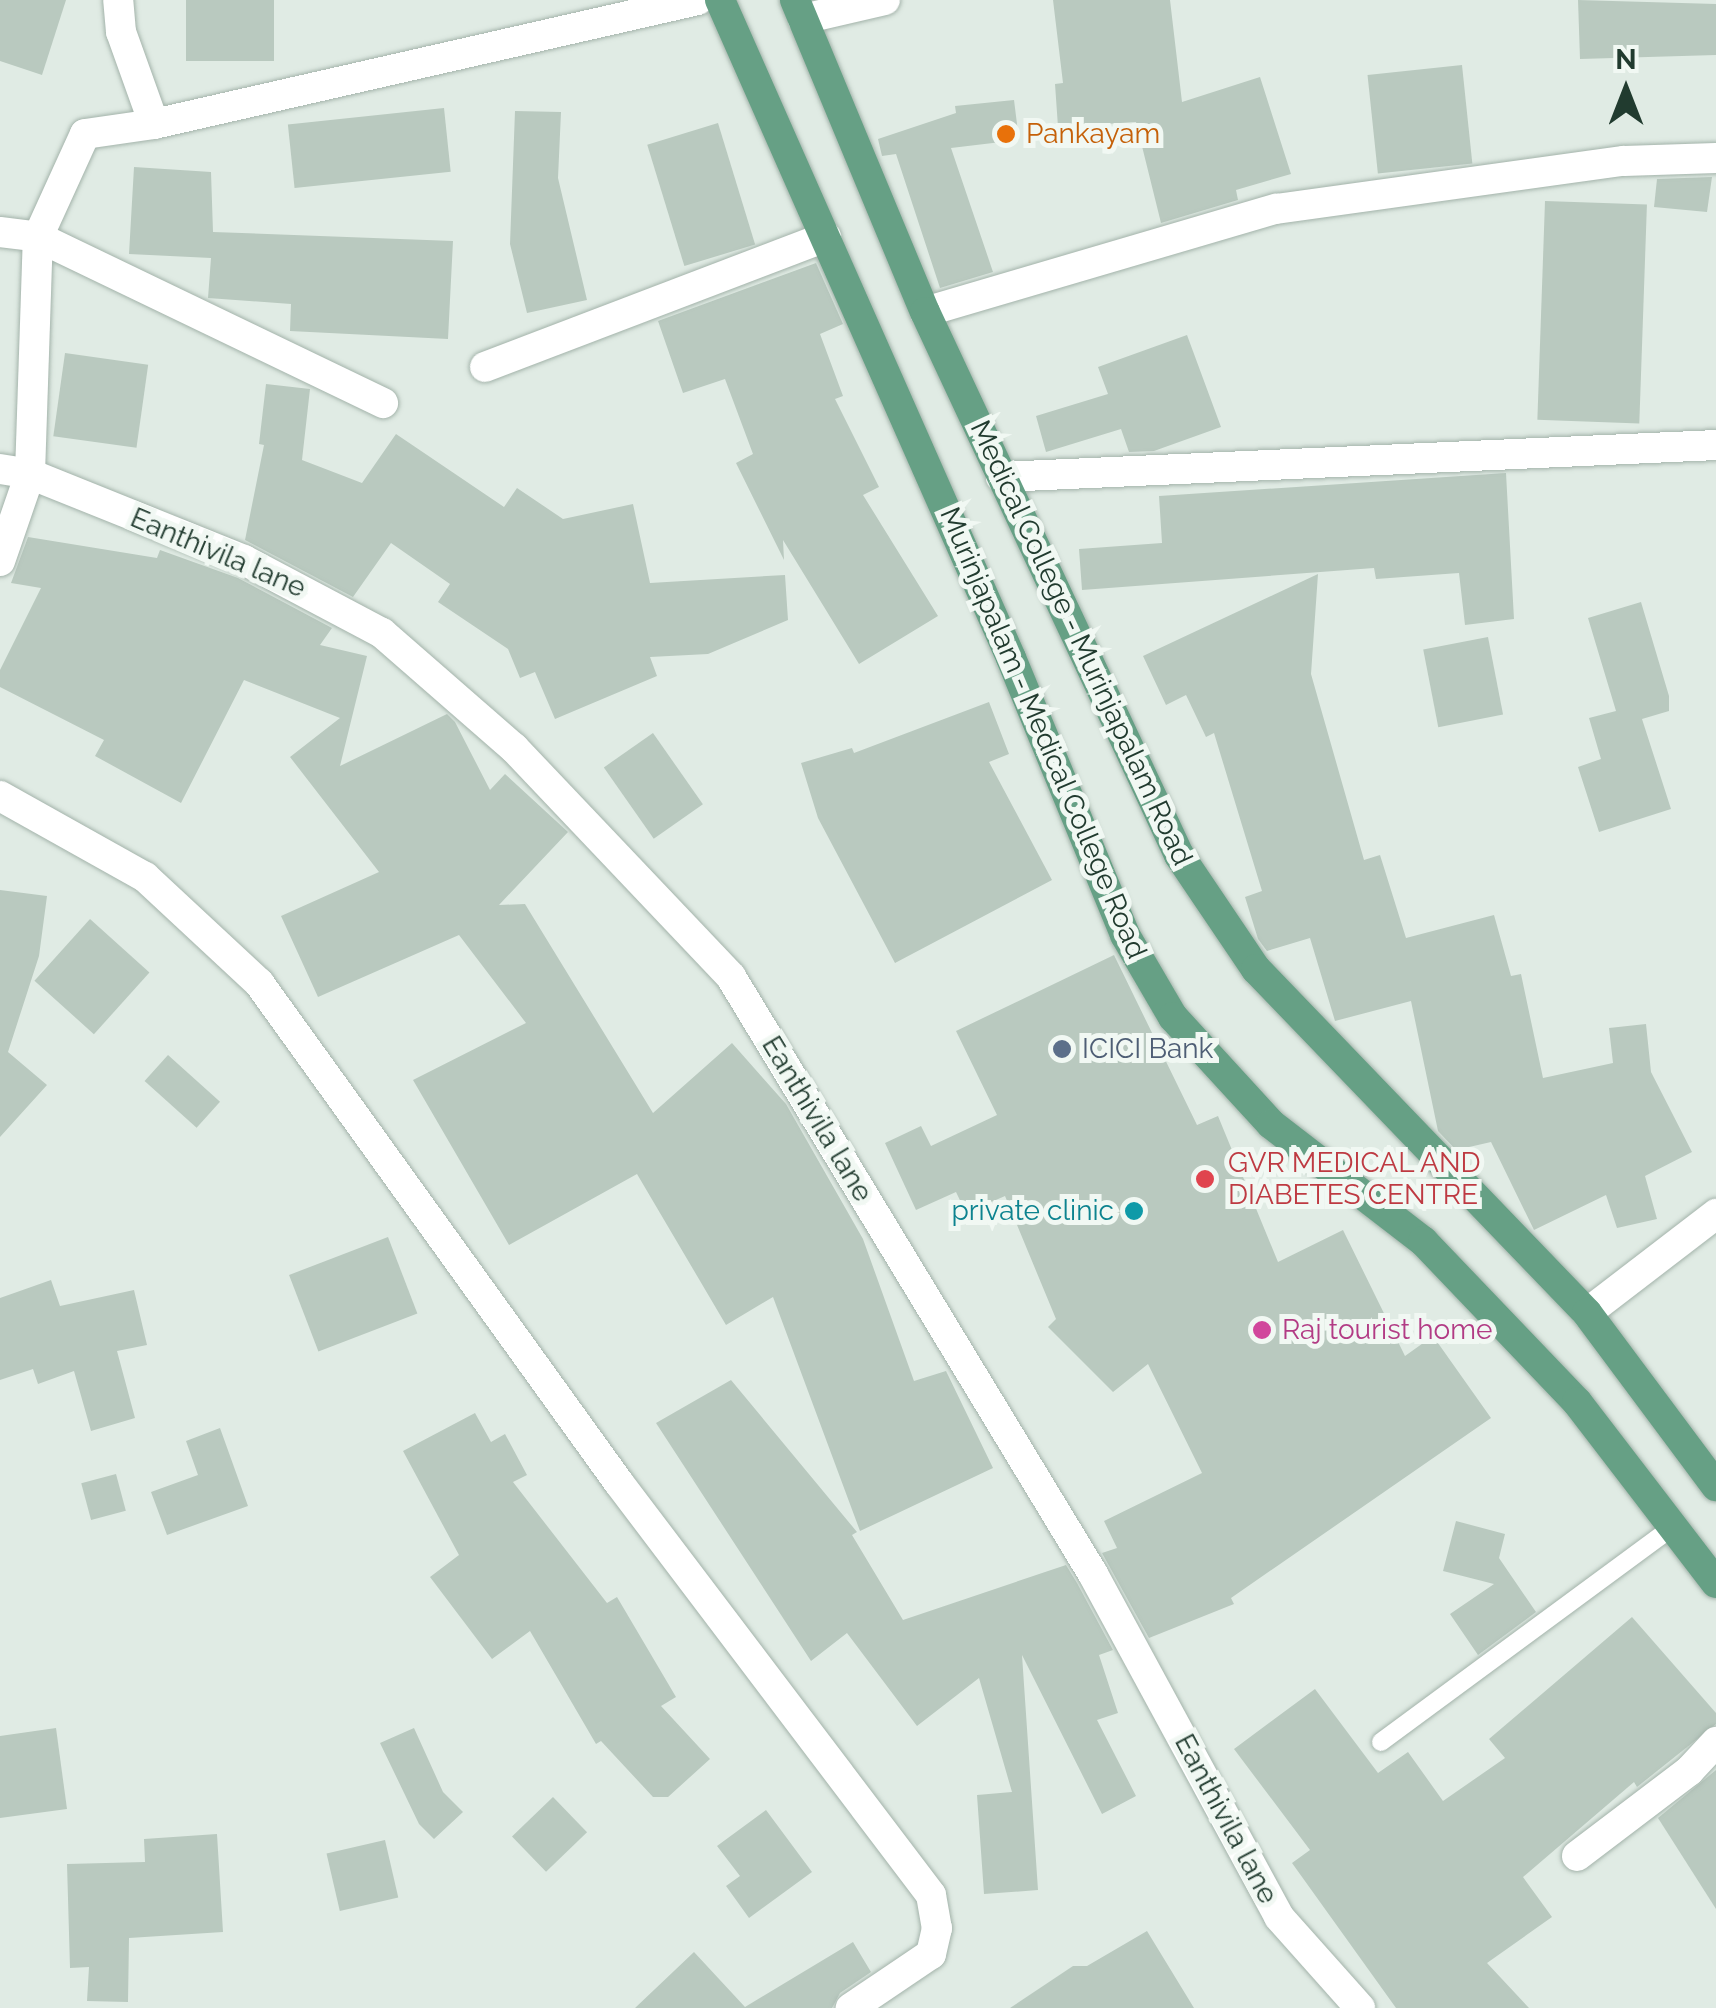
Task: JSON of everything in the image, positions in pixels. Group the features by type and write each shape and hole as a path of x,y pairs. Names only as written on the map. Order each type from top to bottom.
{"main road":[{"name":"Murinjapalam - Medical College Road","path":"720,0 826,237 1125,935 1173,1017 1271,1124 1422,1241 1577,1402 1716,1584"},
{"name":"Medical College - Murinjapalam Road","path":"799,10 925,312 1178,855 1256,969 1587,1313 1716,1486"}],"street":[{"path":"118,0 154,124"},
{"path":"0,561 30,474 38,237 85,134 154,124 698,0"},
{"path":"799,10 886,0"},
{"path":"925,312 1276,209 1624,160 1716,158"},
{"path":"0,232 38,237 383,402"},
{"path":"485,367 826,237"},
{"path":"1001,477 1716,446"},
{"name":"Eanthivila lane","path":"0,469 30,474 244,560 382,633 514,748 731,977 1093,1574 1279,1917 1360,2008"},
{"path":"0,797 145,878 259,984 620,1483 931,1896 937,1928 932,1954 851,2008"},
{"path":"1587,1313 1716,1214"},
{"path":"1577,1856 1690,1771 1716,1742"}],"lane":[{"path":"1381,1742 1673,1528"}],"building":[{"path":"0,0 66,0 42,75 0,61"},
{"path":"186,0 274,0 274,61 186,61"},
{"path":"1053,0 1170,0 1182,102 1260,77 1291,174 1236,190 1238,200 1161,223 1136,122 1058,127 1055,84 1063,83"},
{"path":"1578,0 1716,4 1716,55 1580,59"},
{"path":"1462,65 1472,163 1378,173 1368,75"},
{"path":"1014,100 1019,140 951,148 993,272 940,288 896,154 882,156 878,139 956,113 955,106"},
{"path":"444,108 451,172 295,188 288,124"},
{"path":"515,111 561,112 558,178 587,300 527,313 510,244"},
{"path":"718,123 755,244 684,266 647,145"},
{"path":"134,167 211,172 213,232 453,241 448,339 290,331 291,304 208,298 211,258 129,254"},
{"path":"1712,177 1707,212 1654,207 1657,179"},
{"path":"1545,201 1647,205 1639,423 1537,420"},
{"path":"816,263 843,324 820,334 843,396 835,399 879,487 863,495 938,616 859,664 783,540 784,560 736,463 753,454 725,379 683,393 658,321"},
{"path":"1187,335 1221,427 1154,451 1129,452 1121,429 1046,452 1036,416 1108,394 1098,367"},
{"path":"65,353 148,365 136,448 53,436"},
{"path":"266,384 310,389 302,460 362,483 396,434 504,507 517,488 563,519 633,504 650,583 785,575 788,620 708,654 650,657 657,676 555,719 535,672 520,678 508,649 438,602 450,584 391,543 353,597 245,540 264,445 259,444"},
{"path":"1506,473 1514,619 1465,625 1459,573 1376,579 1374,568 1082,590 1079,549 1162,543 1159,496"},
{"path":"28,537 157,558 160,550 238,578 332,628 320,645 367,656 340,766 447,714 455,722 490,790 505,774 568,832 499,905 525,904 653,1113 732,1043 786,1104 863,1239 914,1381 946,1371 993,1468 860,1531 773,1297 726,1325 637,1174 509,1245 413,1080 526,1023 459,935 318,997 281,916 379,872 290,757 340,718 244,680 181,803 95,756 104,740 0,687 0,670 41,588 11,583"},
{"path":"1318,574 1311,674 1364,860 1380,855 1406,938 1494,915 1511,976 1521,974 1543,1078 1613,1063 1609,1028 1646,1024 1651,1072 1692,1152 1645,1176 1657,1219 1617,1228 1606,1195 1534,1230 1491,1142 1456,1150 1438,1131 1411,1001 1335,1021 1310,938 1267,951 1258,939 1245,897 1262,891 1214,733 1206,737 1186,695 1166,705 1143,656"},
{"path":"1641,602 1669,696 1669,711 1642,719 1671,809 1599,832 1578,767 1601,759 1589,718 1616,711 1588,618"},
{"path":"1488,637 1503,715 1438,727 1423,650"},
{"path":"989,702 1009,754 989,762 1052,880 895,963 818,818 801,763 852,748 854,753"},
{"path":"653,733 703,804 654,839 604,767"},
{"path":"0,890 47,896 39,956 8,1052 47,1085 0,1137"},
{"path":"90,919 149,973 94,1034 34,981"},
{"path":"1114,955 1197,1125 1218,1116 1278,1262 1343,1230 1405,1356 1433,1336 1491,1418 1231,1598 1234,1604 1149,1638 1102,1553 1117,1548 1104,1521 1202,1473 1148,1364 1113,1392 1048,1327 1056,1319 1005,1196 966,1213 956,1192 916,1210 885,1143 921,1126 931,1146 997,1115 956,1031"},
{"path":"168,1055 220,1102 197,1128 145,1081"},
{"path":"388,1237 417,1314 318,1352 289,1275"},
{"path":"51,1280 60,1306 134,1290 147,1345 117,1351 135,1418 91,1431 74,1371 38,1384 33,1369 0,1380 0,1298"},
{"path":"731,1380 857,1532 852,1535 903,1620 1066,1565 1077,1583 1113,1650 1099,1655 1118,1713 1097,1720 1136,1796 1102,1814 1022,1655 1038,1890 984,1894 977,1795 1012,1792 979,1678 917,1726 847,1633 811,1661 656,1423"},
{"path":"475,1413 491,1442 505,1434 527,1475 513,1482 607,1603 617,1597 676,1697 661,1706 710,1759 668,1797 653,1797 601,1741 596,1744 530,1631 492,1659 430,1577 459,1555 403,1451"},
{"path":"220,1428 248,1506 167,1535 151,1492 198,1475 186,1441"},
{"path":"116,1474 126,1511 91,1520 81,1483"},
{"path":"1456,1521 1505,1534 1499,1558 1536,1612 1478,1655 1450,1614 1494,1584 1443,1571"},
{"path":"1632,1617 1716,1713 1716,1724 1637,1787 1634,1782 1523,1877 1552,1917 1487,1963 1529,2008 1396,2008 1292,1863 1310,1850 1234,1749 1315,1689 1378,1773 1408,1752 1443,1801 1505,1758 1489,1739"},
{"path":"56,1728 67,1809 0,1818 0,1736"},
{"path":"414,1728 443,1792 463,1812 434,1839 419,1824 380,1743"},
{"path":"1716,1770 1716,1909 1658,1818"},
{"path":"553,1797 587,1832 546,1872 512,1837"},
{"path":"766,1810 812,1872 749,1918 726,1886 740,1876 717,1846"},
{"path":"217,1834 223,1932 129,1938 128,2002 87,2001 89,1967 70,1968 67,1864 145,1862 144,1839"},
{"path":"385,1840 398,1897 340,1911 327,1853"},
{"path":"1147,1931 1194,2008 1010,2008 1073,1966 1087,1966"},
{"path":"853,1942 871,1972 840,1993 832,2008 635,2008 694,1952 745,2007"}],"place":[{"name":"Pankayam","path":"1006,134"},
{"name":"ICICI Bank","path":"1062,1049"},
{"name":"GVR MEDICAL AND DIABETES CENTRE","path":"1205,1179"},
{"name":"private clinic","path":"1134,1211"},
{"name":"Raj tourist home","path":"1262,1330"}]}
